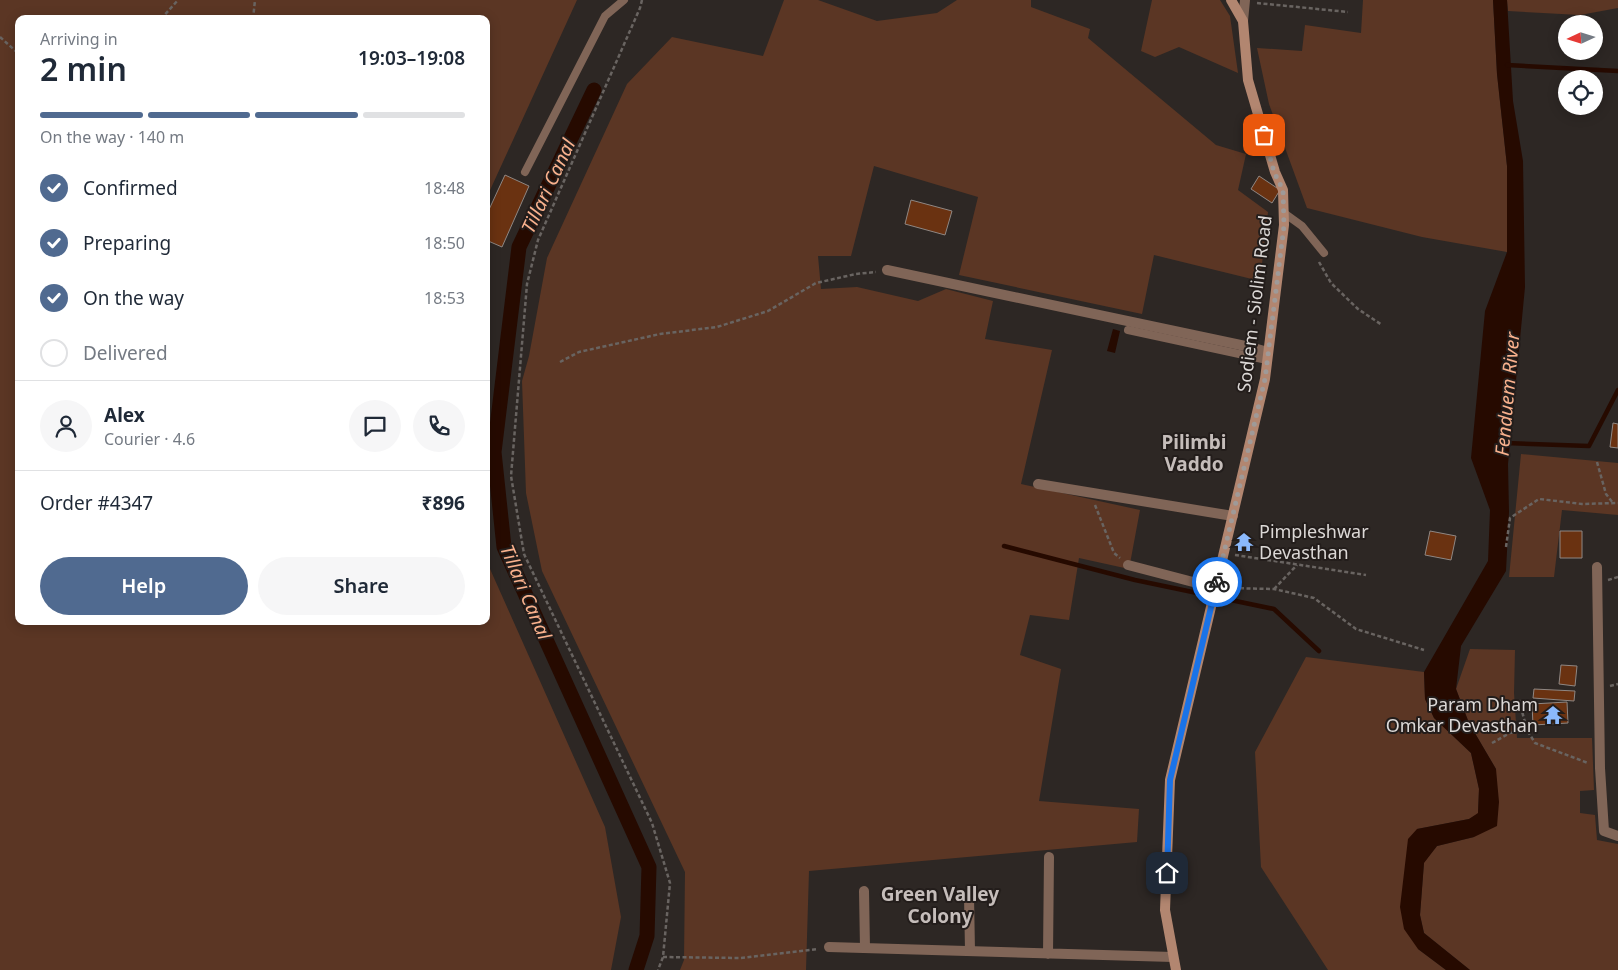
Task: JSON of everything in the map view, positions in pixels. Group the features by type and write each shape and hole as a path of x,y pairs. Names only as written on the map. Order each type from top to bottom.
{"main road":[{"name":"Sodiem - Siolim Road","path":"1176,970 1165,910 1170,780 1265,379 1284,213 1283,190 1274,172 1248,80 1243,21 1231,0"}],"street":[{"path":"1243,21 1245,1"},
{"path":"888,270 1250,347 1267,356"},
{"path":"1038,484 1232,516"},
{"path":"1128,566 1216,588"},
{"path":"1597,566 1600,768 1604,831 1618,836"},
{"path":"1048,954 1049,857"},
{"path":"864,891 865,948"},
{"path":"969,896 970,951"},
{"path":"829,947 1173,957"}],"lane":[{"path":"525,172 605,16 624,0"},
{"path":"1284,213 1302,226 1324,252"},
{"path":"1128,330 1267,356"}],"path":[{"path":"165,15 178,0"},
{"path":"253,15 255,0"},
{"path":"642,0 615,68 538,240 527,284 511,476 524,554 652,823 670,883 663,957 658,970"},
{"path":"1245,1 1348,12"},
{"path":"0,38 15,51"},
{"path":"1315,256 1331,283 1358,310 1382,325"},
{"path":"560,362 579,352 660,334 716,326 768,311 816,283 856,274 888,270"},
{"path":"1597,462 1606,494 1612,503"},
{"path":"1090,492 1114,553 1128,566"},
{"path":"1506,547 1510,518 1539,499 1582,504 1618,502"},
{"path":"1224,554 1366,575"},
{"path":"1274,589 1297,565"},
{"path":"1216,588 1274,589 1314,598 1356,629 1424,650"},
{"path":"1519,700 1527,730 1535,743 1600,768"},
{"path":"1492,743 1510,733 1527,730"},
{"path":"663,957 740,958 829,947"}],"shaded area":[{"path":"0,0 577,0 490,190 490,15 15,15 15,625 490,625 490,569 605,827 621,917 611,970 0,970"},
{"path":"784,0 818,0 877,21 937,13 957,0 1031,0 1031,7 1090,29 1088,38 1216,145 1246,154 1238,190 1268,212 1260,281 1154,255 1142,314 959,275 978,197 874,166 851,256 818,256 821,289 857,287 918,301 946,289 993,301 985,339 1052,350 1021,484 1140,510 1129,569 1079,558 1069,620 1030,615 1020,655 1061,669 1039,801 1139,809 1137,842 809,871 806,970 680,970 684,960 685,872 542,571 526,493 522,381 529,356 547,258 627,84 672,37 763,56"},
{"path":"1152,0 1220,0 1230,16 1238,73 1179,47 1155,57 1141,51"},
{"path":"1363,0 1493,0 1497,74 1507,166 1507,252 1422,237 1307,208 1269,104 1257,48 1302,51 1305,25 1361,33"},
{"path":"1507,0 1618,0 1618,8 1580,15 1508,11"},
{"path":"1521,454 1618,463 1618,515 1562,510 1554,577 1509,577"},
{"path":"1470,649 1515,650 1514,693 1517,738 1592,738 1594,790 1580,791 1580,813 1595,815 1597,840 1618,844 1618,970 1470,970 1424,933 1420,915 1424,862 1437,846 1474,837 1496,769 1469,723 1456,689"},
{"path":"1306,657 1424,672 1425,699 1434,718 1471,753 1479,789 1478,814 1469,819 1417,829 1418,949 1446,970 1328,970 1261,867 1255,752"}],"water":[{"name":"Fenduem River","path":"1493,0 1507,0 1513,101 1523,161 1525,287 1508,464 1509,512 1506,571 1461,646 1456,689 1469,723 1496,769 1499,802 1497,826 1474,837 1437,846 1424,863 1420,915 1424,933 1470,970 1446,970 1418,949 1404,929 1400,907 1408,839 1417,829 1469,819 1478,813 1479,789 1471,753 1434,718 1425,699 1424,672 1488,561 1490,510 1471,458 1485,311 1507,252 1507,166 1497,74"},
{"path":"1113,329 1120,331 1115,353 1107,351"}],"building":[{"path":"505,175 529,186 502,247 490,242 490,207"},
{"path":"1259,176 1280,190 1272,203 1251,189"},
{"path":"911,200 952,211 945,235 905,224"},
{"path":"1613,423 1618,424 1618,448 1610,447"},
{"path":"1430,531 1456,536 1451,560 1425,555"},
{"path":"1560,531 1582,531 1582,558 1560,558"},
{"path":"1561,665 1577,666 1575,686 1559,684"},
{"path":"1534,689 1575,691 1574,701 1533,698"},
{"path":"1567,702 1568,723 1533,725 1532,704"}],"waterway":[{"path":"1507,65 1618,71"},
{"name":"Tillari Canal","path":"594,90 519,247 494,452 504,547 649,867 647,936 636,970"},
{"name":"Fenduem River","path":"1506,443 1589,446 1618,390"},
{"path":"1004,546 1135,580 1274,609 1319,651"}],"way so far":[{"path":"1217,582 1265,379 1284,226 1283,190 1274,172 1264,135"}],"place":[{"name":"Pimpleshwar Devasthan","path":"1244,542"},
{"name":"Param Dham Omkar Devasthan","path":"1553,715"}],"district":[{"name":"Pilimbi Vaddo","path":"1194,453"},
{"name":"Green Valley Colony","path":"940,905"}],"route":[{"path":"1167,873 1170,780 1217,582"}]}
